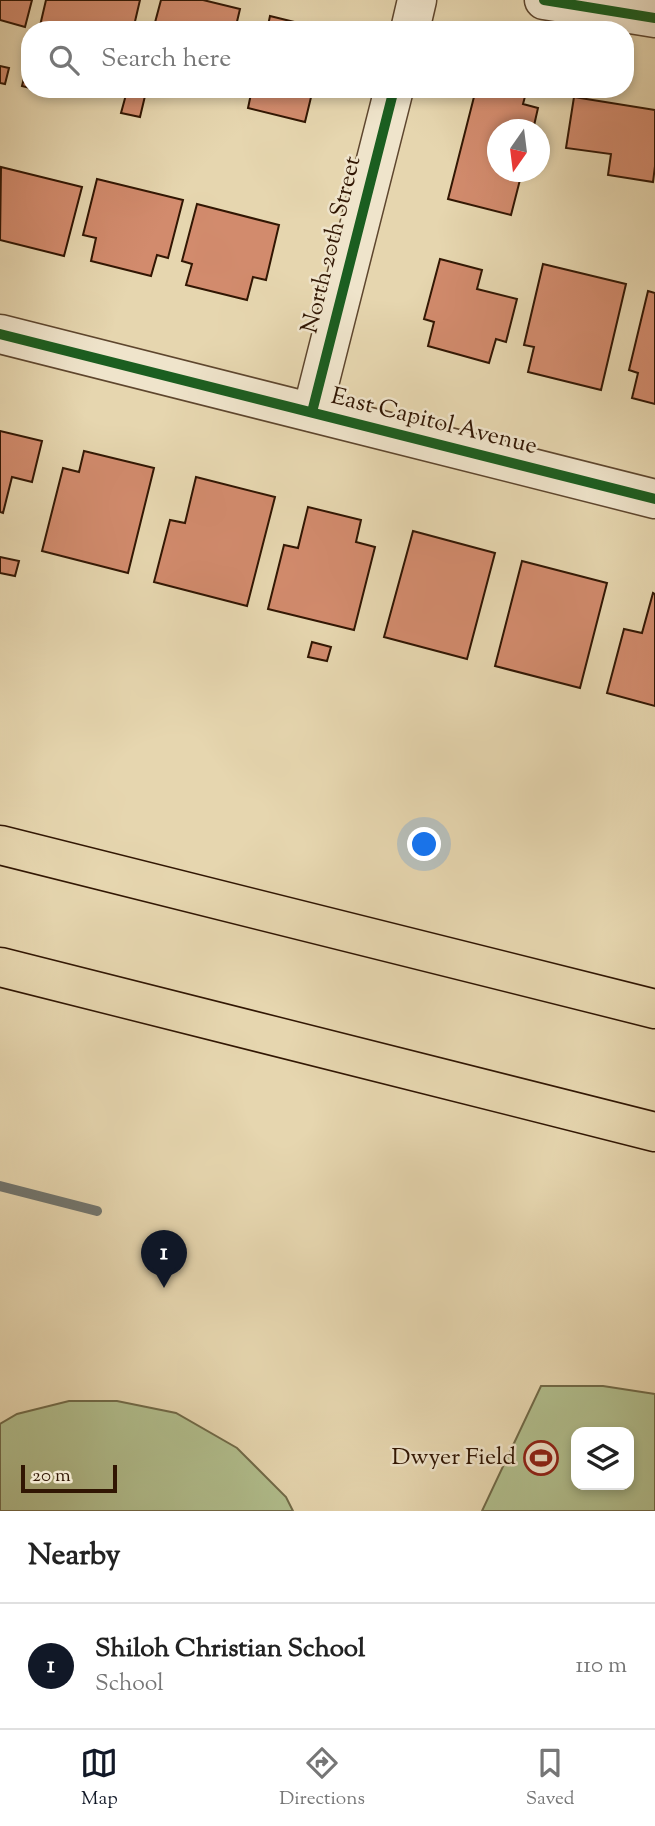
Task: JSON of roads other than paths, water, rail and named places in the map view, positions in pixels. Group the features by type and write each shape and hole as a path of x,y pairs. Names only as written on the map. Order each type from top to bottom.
{"highway":[{"path":"0,845 655,1009"},
{"path":"0,967 655,1132"}],"street":[{"path":"412,21 417,0"},
{"path":"544,0 655,18"},
{"name":"North 20th Street","path":"312,412 392,98"},
{"name":"East Capitol Avenue","path":"0,334 655,499"}],"waterway":[{"path":"0,1186 97,1211"}],"place":[{"name":"Shiloh Christian School","path":"164,1288"},
{"name":"Dwyer Field","path":"541,1458"}]}
